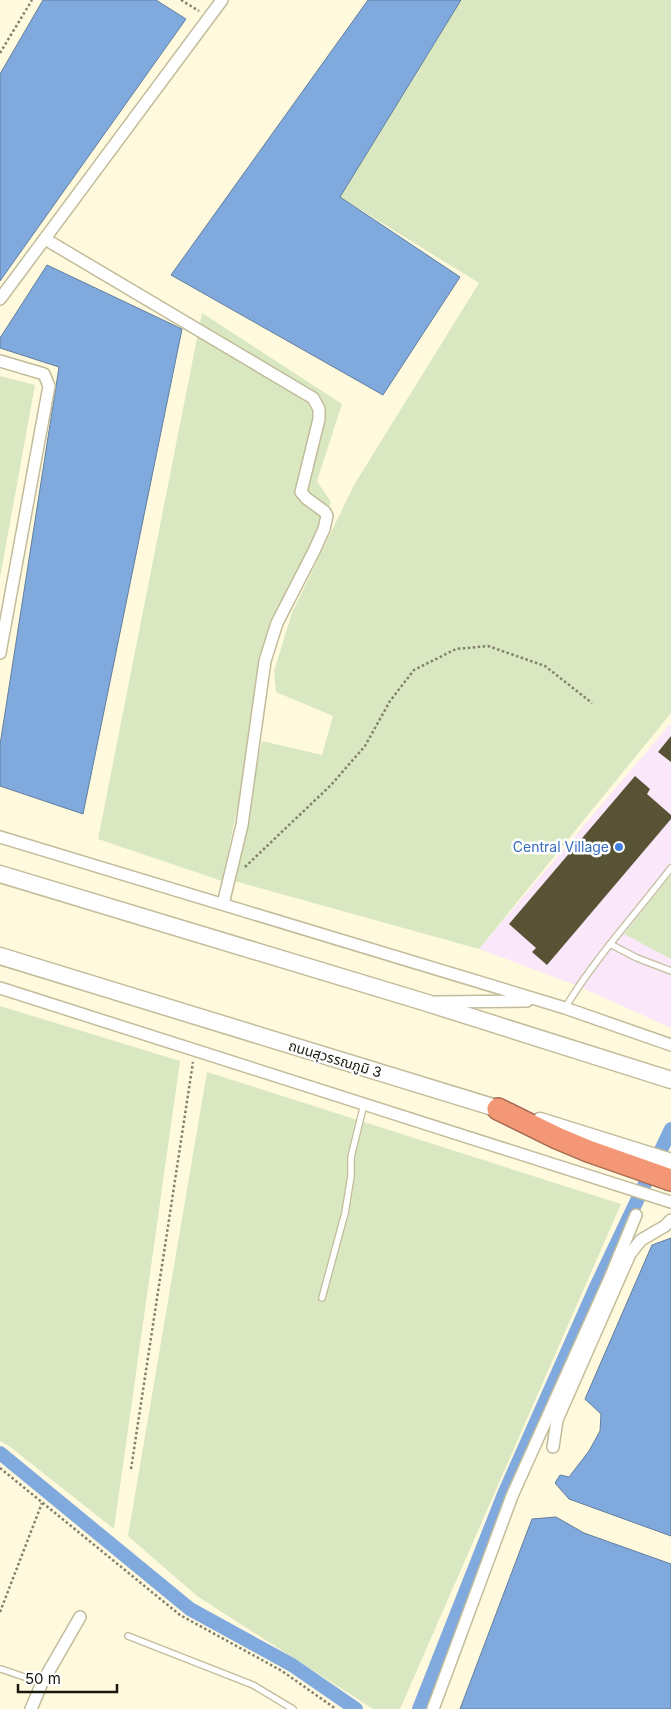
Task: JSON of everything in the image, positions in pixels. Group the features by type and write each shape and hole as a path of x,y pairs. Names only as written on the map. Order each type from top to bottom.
{"highway":[{"path":"498,1109 565,1141 638,1160 668,1194"}],"main road":[{"path":"0,874 424,1002 671,1080"},
{"name":"ถนนสุวรรณภูมิ 3","path":"0,956 498,1109"},
{"path":"638,1160 671,1162"}],"street":[{"path":"0,299 222,0"},
{"path":"45,238 312,398 319,409 319,419 302,492 306,498 325,512 327,516 324,529 314,551 277,623 265,660 242,825 222,904"},
{"path":"0,361 44,374 49,386 0,653"},
{"path":"0,837 565,1008 671,1045"},
{"path":"0,988 622,1185 668,1194"},
{"path":"424,1002 537,1001"},
{"path":"432,1709 512,1496 610,1278 636,1215"},
{"path":"553,1447 557,1420 630,1254 641,1240 665,1226 671,1220"},
{"path":"31,1709 42,1683 80,1617"}],"lane":[{"path":"565,1008 579,985 610,944 671,868"},
{"path":"610,944 637,958 671,970"},
{"path":"322,1298 345,1213 351,1176 351,1157 364,1104"},
{"path":"128,1636 253,1685 293,1709"},
{"path":"1,1669 42,1683"}],"path":[{"path":"0,53 32,0"},
{"path":"181,0 209,17"},
{"path":"228,884 331,784 365,746 390,701 414,670 456,650 488,646 545,666 592,703"},
{"path":"131,1469 195,1050"},
{"path":"0,1468 180,1615 282,1671 336,1709"},
{"path":"0,1612 42,1503"}],"shaded area":[{"name":"Central Village","path":"671,723 671,1028 578,986 479,949"}],"green space":[{"path":"461,0 671,0 671,713 479,949 231,880 262,741 322,755 333,716 276,692 274,671 292,613 354,485 479,283 340,197"},
{"path":"202,313 342,404 317,481 331,502 279,609 222,881 98,839"},
{"path":"0,376 35,385 0,578"},
{"path":"671,876 671,959 624,934"},
{"path":"0,1006 180,1061 114,1529 9,1446 0,1441"},
{"path":"207,1072 621,1204 400,1709 373,1709 197,1596 128,1536"}],"water":[{"path":"43,0 156,0 186,19 0,281 0,74"},
{"path":"368,0 461,0 340,197 460,277 383,395 171,275"},
{"path":"47,265 182,329 83,814 0,786 0,745 59,367 0,348 0,338"},
{"path":"671,1238 671,1536 569,1499 555,1483 560,1475 569,1477 589,1451 600,1431 601,1414 585,1399 652,1245"},
{"path":"556,1517 584,1533 671,1564 671,1709 460,1709 532,1519"}],"building":[{"path":"671,736 671,762 658,752"},
{"path":"635,776 650,789 647,794 671,815 671,819 547,965 532,952 536,948 509,924"}],"waterway":[{"path":"419,1709 504,1494 595,1289 671,1129"},
{"path":"0,1453 190,1609 292,1665 356,1709"}],"place":[{"name":"Central Village","path":"619,847"}]}
